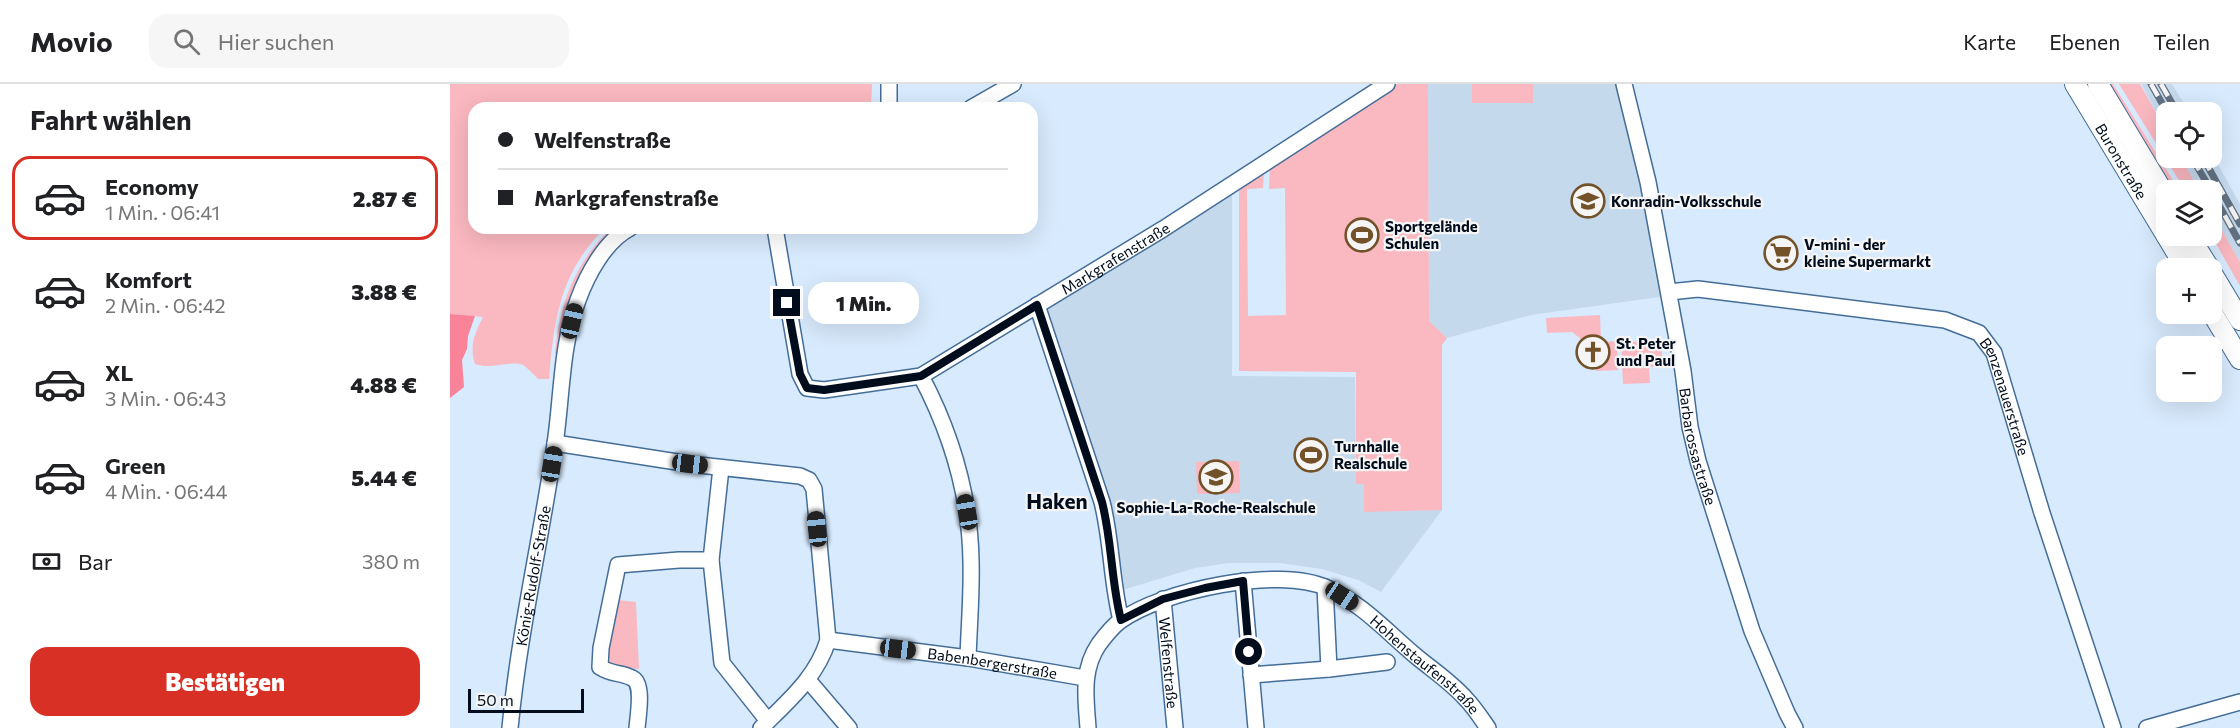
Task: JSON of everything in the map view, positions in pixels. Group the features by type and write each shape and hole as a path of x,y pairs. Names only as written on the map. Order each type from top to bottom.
{"street":[{"path":"889,84 889,102"},
{"path":"982,102 1013,84"},
{"name":"Markgrafenstraße","path":"776,234 800,374 807,388 824,390 921,376 1163,229 1388,84"},
{"name":"Barbarossastraße","path":"1624,84 1648,182 1683,371 1690,427 1698,461 1752,631 1795,728"},
{"name":"Buronstraße","path":"2075,84 2180,258"},
{"name":"Buronstraße","path":"2098,84 2156,180"},
{"name":"König-Rudolf-Straße","path":"510,728 555,443 568,339 577,303 589,273 604,252 622,234"},
{"name":"Benzenauerstraße","path":"1669,292 1698,289 1945,320 1978,333 1994,353 2042,513 2113,728"},
{"path":"2222,290 2240,320"},
{"path":"1037,305 1102,502 1109,531 1114,594 1121,620"},
{"path":"2219,324 2240,359"},
{"path":"921,376 950,443 962,483 967,512 971,561 968,658"},
{"path":"555,443 721,468 778,473 809,480 814,489 828,639 823,656 808,680 764,725 722,663 711,560 721,468"},
{"path":"637,728 639,691 637,682 632,678 609,674 600,667 601,648 618,565 711,560"},
{"name":"Hohenstaufenstraße","path":"1088,728 1085,678 1097,646 1121,620 1163,599 1205,588 1243,581 1289,580 1325,587 1367,613 1467,699 1488,728"},
{"path":"1243,581 1256,728"},
{"path":"1325,587 1329,669"},
{"name":"Welfenstraße","path":"1163,599 1175,728"},
{"name":"Babenbergerstraße","path":"828,639 968,658 1085,678"},
{"name":"Hohenstaufenstraße","path":"1251,675 1387,662"},
{"path":"808,680 849,728"},
{"path":"2147,728 2240,702"}],"shaded area":[{"path":"450,84 872,84 871,102 468,102 468,234 600,234 578,262 562,298 557,316 549,379 538,379 523,365 481,366 475,364 474,340 483,317 450,314"},
{"name":"Sportgelände Schulen","path":"1397,84 1428,84 1429,321 1447,338 1442,345 1442,510 1364,512 1364,484 1356,484 1356,372 1239,371 1239,187 1264,170 1263,188 1247,189 1248,316 1286,315 1285,188 1269,189 1270,166"},
{"path":"1428,84 1620,84 1666,296 1531,315 1447,338 1429,322"},
{"path":"1472,84 1533,84 1533,103 1472,103"},
{"path":"2106,84 2113,84 2156,153 2156,168 2165,168 2173,180 2163,180"},
{"path":"2119,84 2140,84 2156,112 2156,143"},
{"path":"2141,84 2172,84 2183,102 2156,102 2156,112"},
{"path":"2171,168 2187,168 2193,180 2179,180"},
{"path":"2187,168 2220,168 2240,204 2240,262 2222,230 2222,180 2193,180"},
{"path":"1232,193 1232,376 1355,377 1356,483 1364,484 1364,511 1442,510 1381,592 1358,580 1322,569 1280,563 1229,563 1195,568 1116,592 1115,565 1041,308"},
{"path":"2222,230 2240,262 2240,286 2217,246 2222,246"},
{"path":"605,234 611,234 592,257 575,285 565,316 558,354 555,354 557,335 571,285 578,270"},
{"path":"450,314 475,316 462,360 464,387 450,398"},
{"path":"1600,315 1601,342 1617,341 1618,370 1596,371 1595,350 1572,332 1547,333 1546,318"},
{"path":"1662,341 1662,366 1649,367 1650,383 1623,384 1621,342"},
{"path":"1239,461 1240,493 1197,494 1196,462"},
{"path":"618,600 636,602 639,669 612,666 609,660 608,643"}],"railway":[{"path":"2151,84 2161,102"},
{"path":"2161,84 2171,102"},
{"path":"2198,168 2205,180"},
{"path":"2209,168 2240,224"},
{"path":"2222,211 2240,243"}],"place":[{"name":"Konradin-Volksschule","path":"1588,201"},
{"name":"Sportgelände Schulen","path":"1362,235"},
{"name":"V-mini - der kleine Supermarkt","path":"1781,253"},
{"name":"St. Peter und Paul","path":"1593,352"},
{"name":"Turnhalle Realschule","path":"1311,455"},
{"name":"Sophie-La-Roche-Realschule","path":"1216,477"}],"district":[{"name":"Haken","path":"1057,500"}],"route":[{"path":"787,303 800,374 807,388 824,390 921,376 1037,305 1102,502 1109,531 1114,594 1121,620 1163,599 1243,581 1249,652"}]}
